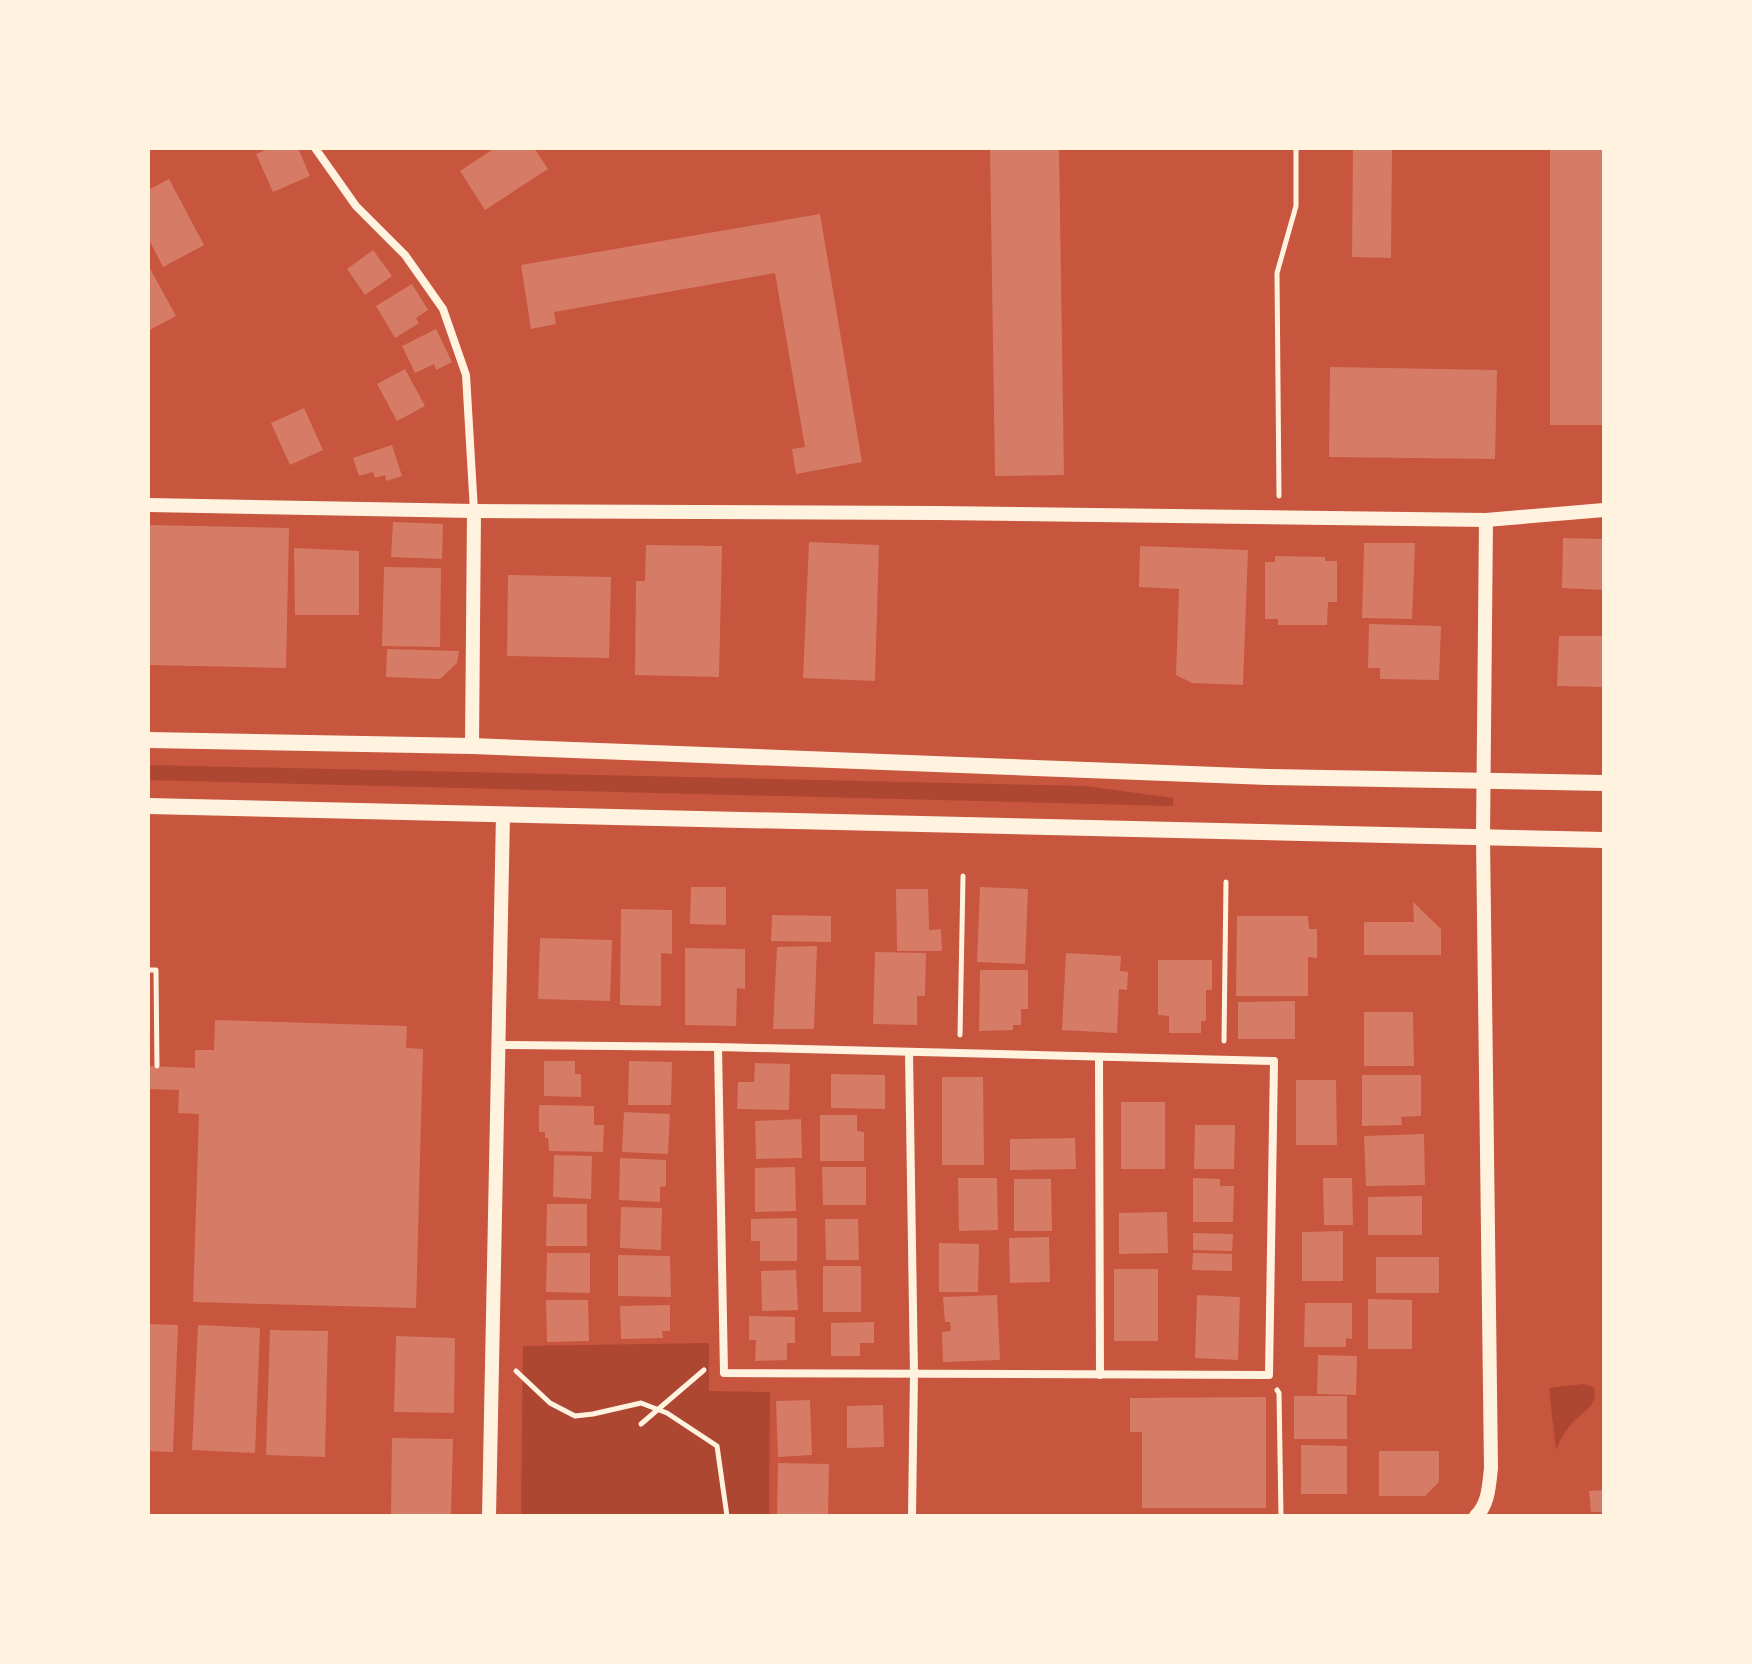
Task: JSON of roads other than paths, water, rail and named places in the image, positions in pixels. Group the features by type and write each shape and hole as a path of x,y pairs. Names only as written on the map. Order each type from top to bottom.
{"main road":[{"path":"148,740 472,746 1268,777 1604,783"},
{"path":"148,806 1604,840"}],"street":[{"path":"315,148 356,206 405,255 443,309 466,375 474,511 472,746"},
{"path":"148,505 1486,520 1604,510"},
{"path":"1476,1516 1488,1494 1491,1468 1483,837 1486,520"},
{"path":"489,1516 503,815"},
{"path":"498,1045 718,1047 1274,1061 1269,1375 724,1373 718,1047"},
{"path":"909,1053 914,1374 912,1516"},
{"path":"1099,1057 1100,1375"}]}
